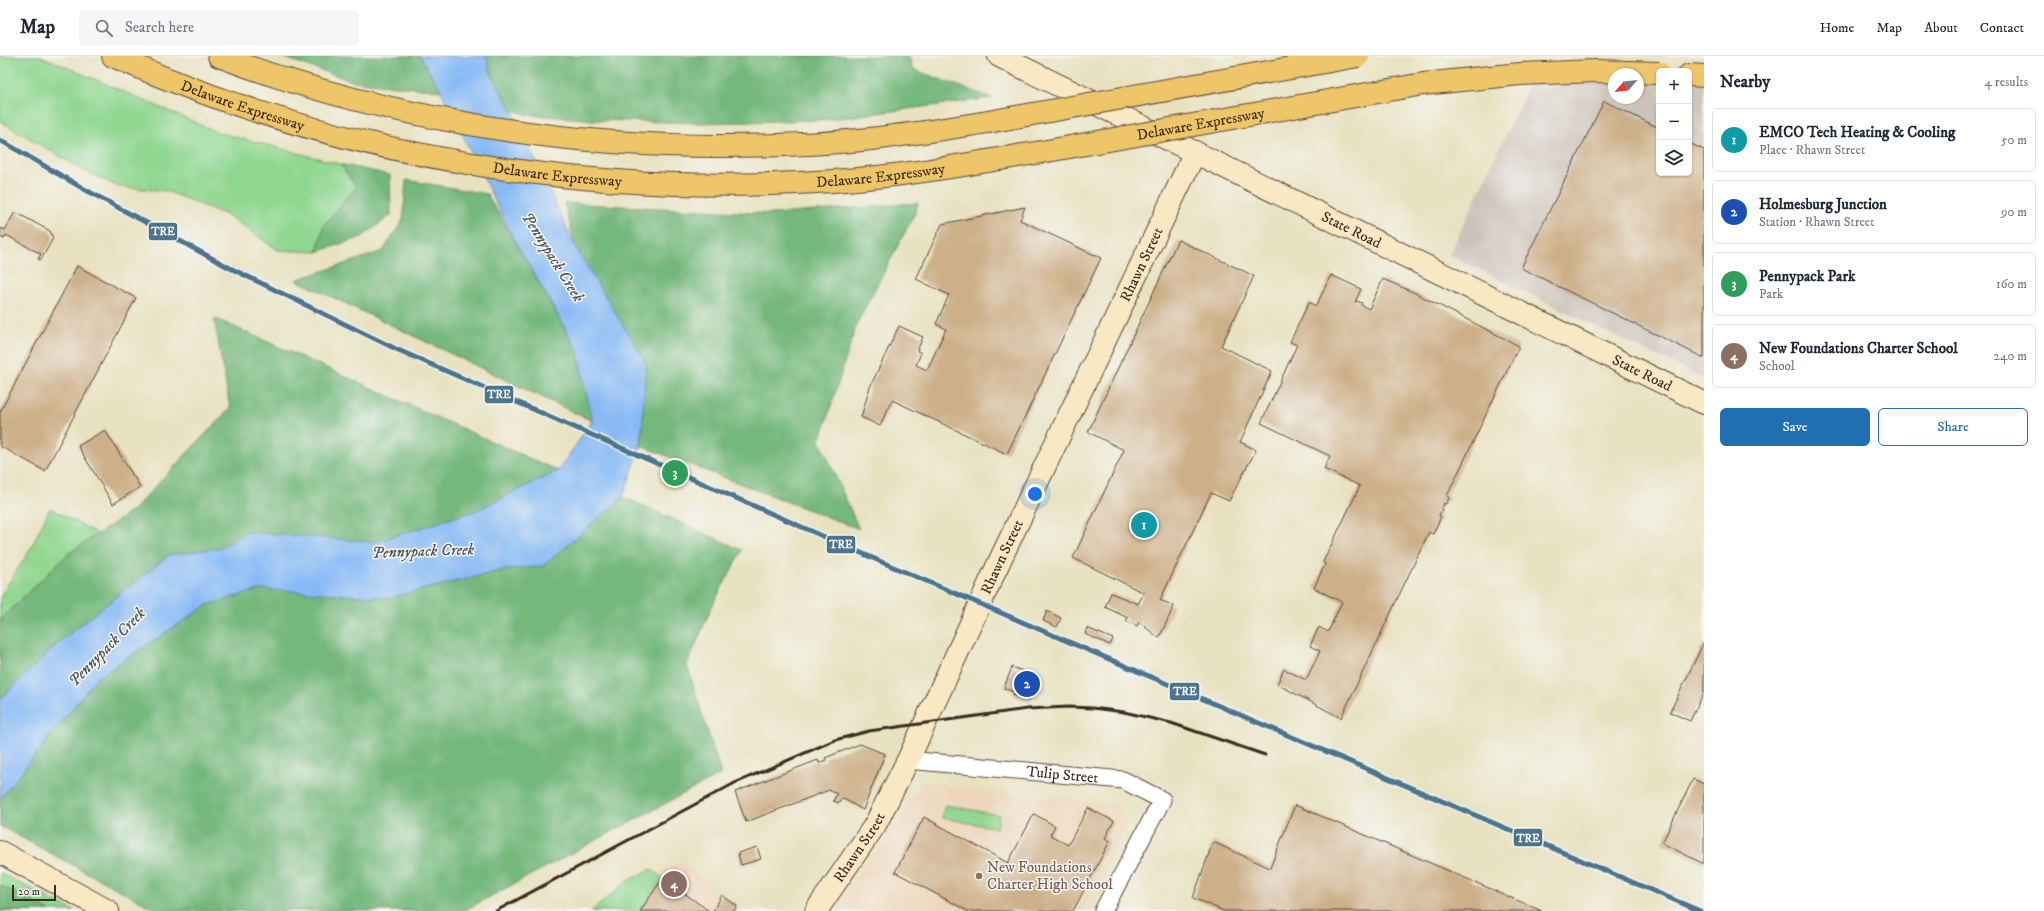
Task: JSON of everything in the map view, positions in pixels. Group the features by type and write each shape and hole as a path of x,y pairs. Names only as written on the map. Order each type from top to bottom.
{"highway":[{"name":"Delaware Expressway","path":"113,56 176,83 236,105 333,135 440,159 561,177 616,182 713,186 833,181 932,171 1423,84 1520,74 1596,71 1656,73"},
{"path":"219,56 314,88 384,106 458,121 561,138 718,146 826,142 893,137 988,122 1358,56"},
{"path":"1692,75 1704,76"}],"main road":[{"name":"State Road","path":"998,56 1704,403"},
{"name":"Rhawn Street","path":"816,911 876,825 908,760 1001,558 1195,152"},
{"path":"0,852 108,911"}],"street":[{"name":"Tulip Street","path":"908,760 1123,780 1162,800 1103,911"}],"shaded area":[{"path":"1704,81 1704,379 1449,255 1530,83 1608,82 1608,104 1644,104 1644,82 1656,82 1656,176 1692,176 1692,82"},
{"name":"New Foundations Charter High School","path":"921,782 1119,805 1126,822 1120,841 1082,911 834,911"},
{"path":"681,861 738,907 739,911 589,911"}],"green space":[{"path":"0,56 41,56 217,132 340,164 356,187 324,225 317,252 278,250 227,215 166,191 119,187 83,170 0,121"},
{"path":"279,56 420,56 441,91 352,81"},
{"path":"486,56 909,56 912,69 992,98 824,120 701,123 593,120 524,114 512,110 492,77"},
{"path":"340,164 390,175 391,215 362,237 317,252 324,225 356,187"},
{"path":"406,180 487,194 577,349 592,421 296,280 383,251 403,220"},
{"path":"564,203 777,214 918,203 915,213 857,323 820,441 859,529 641,446 646,363 576,248"},
{"path":"214,318 558,471 475,511 375,542 248,533 220,548 169,555 63,639 0,699 0,620 68,554 132,511 230,408"},
{"path":"623,497 742,550 712,606 687,665 721,774 463,911 158,911 0,826 0,799 96,679 207,605 262,589 388,598 504,570 543,566"},
{"path":"50,508 98,534 68,554 0,620 0,597 30,550"},
{"path":"945,805 999,815 997,828 942,818"},
{"path":"651,869 663,878 640,911 592,911 626,882"},
{"path":"0,873 74,911 0,911"},
{"path":"0,885 50,911 0,911"}],"water":[{"name":"Pennypack Creek","path":"420,56 486,56 492,77 512,110 576,248 646,363 641,446 623,497 543,566 504,570 388,598 262,589 207,605 96,679 0,799 0,699 63,639 169,555 220,548 248,532 375,542 475,511 558,471 592,421 577,349 510,232 441,91"}],"building":[{"path":"1604,101 1656,127 1656,176 1692,176 1692,144 1704,150 1704,358 1521,268"},
{"path":"1025,207 1020,220 1101,258 1007,454 892,400 880,426 861,417 870,387 899,326 923,337 917,351 921,353 916,365 927,370 946,329 936,324 949,295 916,279 942,224"},
{"path":"15,212 50,231 53,238 41,260 38,259 41,254 6,235 4,239 0,237 1,228 5,230"},
{"path":"1178,240 1254,276 1221,346 1272,371 1240,442 1256,450 1229,501 1211,493 1160,600 1174,606 1159,638 1139,622 1137,626 1126,621 1128,618 1105,607 1111,593 1138,604 1144,593 1073,558 1124,450 1088,432"},
{"path":"77,266 136,298 45,471 0,446 0,412"},
{"path":"1331,275 1361,289 1355,302 1362,303 1361,305 1369,309 1383,279 1415,293 1519,346 1447,496 1449,498 1446,504 1444,503 1439,516 1441,517 1433,534 1429,532 1341,718 1277,684 1284,669 1306,680 1320,651 1310,646 1319,627 1328,632 1342,602 1314,588 1325,564 1323,562 1360,486 1324,469 1330,456 1261,423 1297,345 1290,342 1309,302 1316,306"},
{"path":"105,430 140,487 113,504 78,446"},
{"path":"1047,611 1061,618 1057,627 1043,621"},
{"path":"1087,628 1113,639 1110,645 1085,634"},
{"path":"1704,642 1704,692 1690,721 1670,712"},
{"path":"1012,667 1038,677 1029,701 1013,695 1014,692 1004,688"},
{"path":"860,744 885,754 863,810 842,798 839,803 833,801 837,794 829,790 746,822 735,792 818,760 819,763 826,760 825,758"},
{"path":"1693,779 1704,784 1704,864 1662,843"},
{"path":"1295,805 1542,911 1224,911 1193,898 1213,842 1270,868"},
{"name":"New Foundations Charter High School","path":"1088,808 1114,821 1105,838 1110,841 1073,911 968,911 895,872 924,817 1008,863 1034,814 1055,826 1050,835 1068,845"},
{"path":"757,847 761,859 741,865 738,853"},
{"path":"663,878 709,911 640,911"},
{"path":"722,895 737,906 734,911 713,911"}],"railway":[{"path":"496,911 733,784 835,740 869,731 1027,709 1069,707 1092,708 1124,712 1171,723 1265,755"}],"transit line":[{"name":"TRE","path":"0,140 84,189 230,268 396,349 884,563 1700,911"}],"place":[{"name":"Pennypack Park","path":"675,473"},
{"name":"EMCO Tech Heating & Cooling","path":"1144,525"},
{"name":"Holmesburg Junction","path":"1027,684"},
{"name":"New Foundations Charter High School","path":"979,876"},
{"name":"New Foundations Charter School","path":"674,884"}]}
